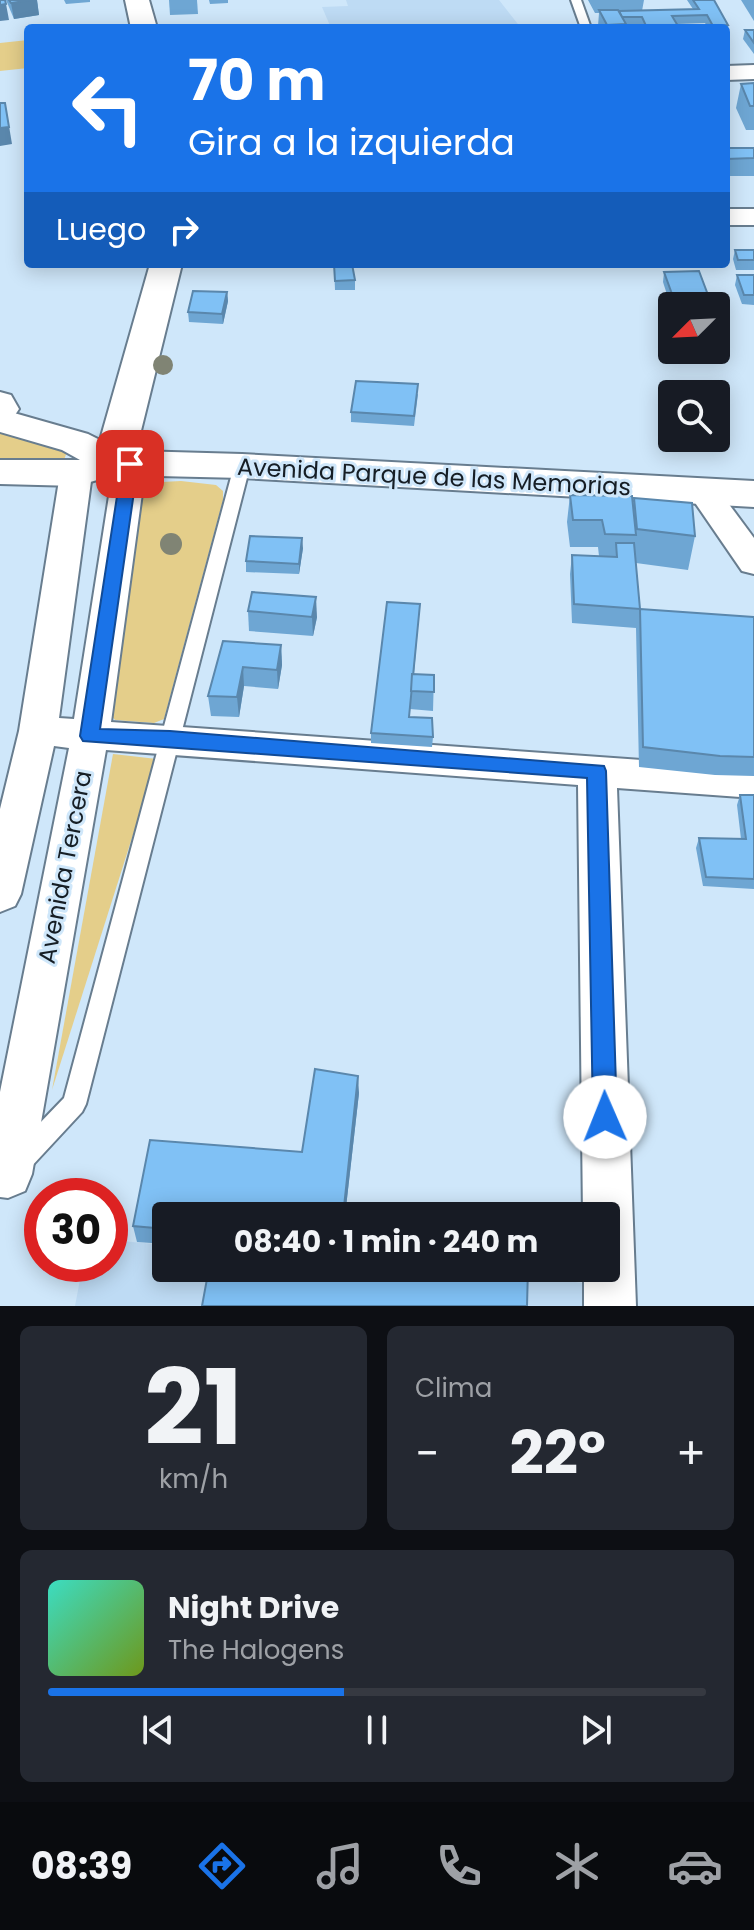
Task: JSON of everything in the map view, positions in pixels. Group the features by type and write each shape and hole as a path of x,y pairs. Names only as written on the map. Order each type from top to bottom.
{"street":[{"path":"137,0 143,24"},
{"path":"730,73 754,72"},
{"path":"730,217 754,217"},
{"name":"Avenida Tercera","path":"4,1173 90,736 126,408 165,268"},
{"path":"0,401 4,409 0,418 52,433 122,464"},
{"path":"0,472 76,474 122,464"},
{"name":"Avenida Parque de las Memorias","path":"122,464 242,466 754,494"},
{"path":"0,894 38,731 76,474"},
{"path":"703,491 754,563"},
{"path":"38,731 754,783"},
{"path":"597,771 610,1306"}],"lane":[{"path":"576,0 585,24"},
{"path":"4,1173 74,1104 242,466"}],"shaded area":[{"path":"346,0 499,0 518,24 329,24 322,7 348,6"},
{"path":"24,40 24,68 0,71 0,43"},
{"path":"0,432 51,436 70,444 62,465 0,464"},
{"path":"162,482 216,485 223,491 223,500 164,719 154,723 115,720 110,714 135,496"},
{"path":"113,754 157,759 52,1090"},
{"path":"128,1242 152,1244 152,1282 588,1284 588,1306 75,1306 80,1282 128,1282"}],"building":[{"path":"693,0 714,0 727,24 712,24 707,15 672,16 677,24 645,24 642,17 622,17 619,11 699,9"},
{"path":"599,10 618,10 626,24 606,24"},
{"path":"745,30 754,30 754,43"},
{"path":"754,83 754,106 750,106 741,84"},
{"path":"0,103 5,103 9,127 0,128"},
{"path":"730,148 754,148 754,158 730,159"},
{"path":"735,250 754,250 754,260 738,260"},
{"path":"334,268 353,268 355,280 335,281"},
{"path":"699,271 707,292 671,292 664,272"},
{"path":"737,275 754,275 754,295 744,295"},
{"path":"193,291 227,292 222,314 188,312"},
{"path":"356,381 418,384 414,416 351,412"},
{"path":"570,495 632,496 636,535 605,534 602,520 573,520"},
{"path":"634,498 692,503 695,536 637,529"},
{"path":"250,536 302,538 299,564 246,561"},
{"path":"616,543 634,543 640,609 574,604 572,555 617,557"},
{"path":"252,592 316,597 312,617 248,611"},
{"path":"387,602 420,604 409,717 432,718 433,737 371,733"},
{"path":"640,609 754,617 754,757 643,747"},
{"path":"223,641 281,645 277,670 243,667 237,697 208,696"},
{"path":"412,674 434,675 434,692 411,691"},
{"path":"740,795 754,795 754,879 706,877 699,838 746,839"},
{"path":"315,1069 358,1076 344,1202 152,1202 152,1228 133,1226 150,1140 302,1152"},
{"path":"206,1282 528,1282 527,1306 202,1306"}],"route":[{"path":"130,464 90,736 170,739 597,771 605,1117"}]}
